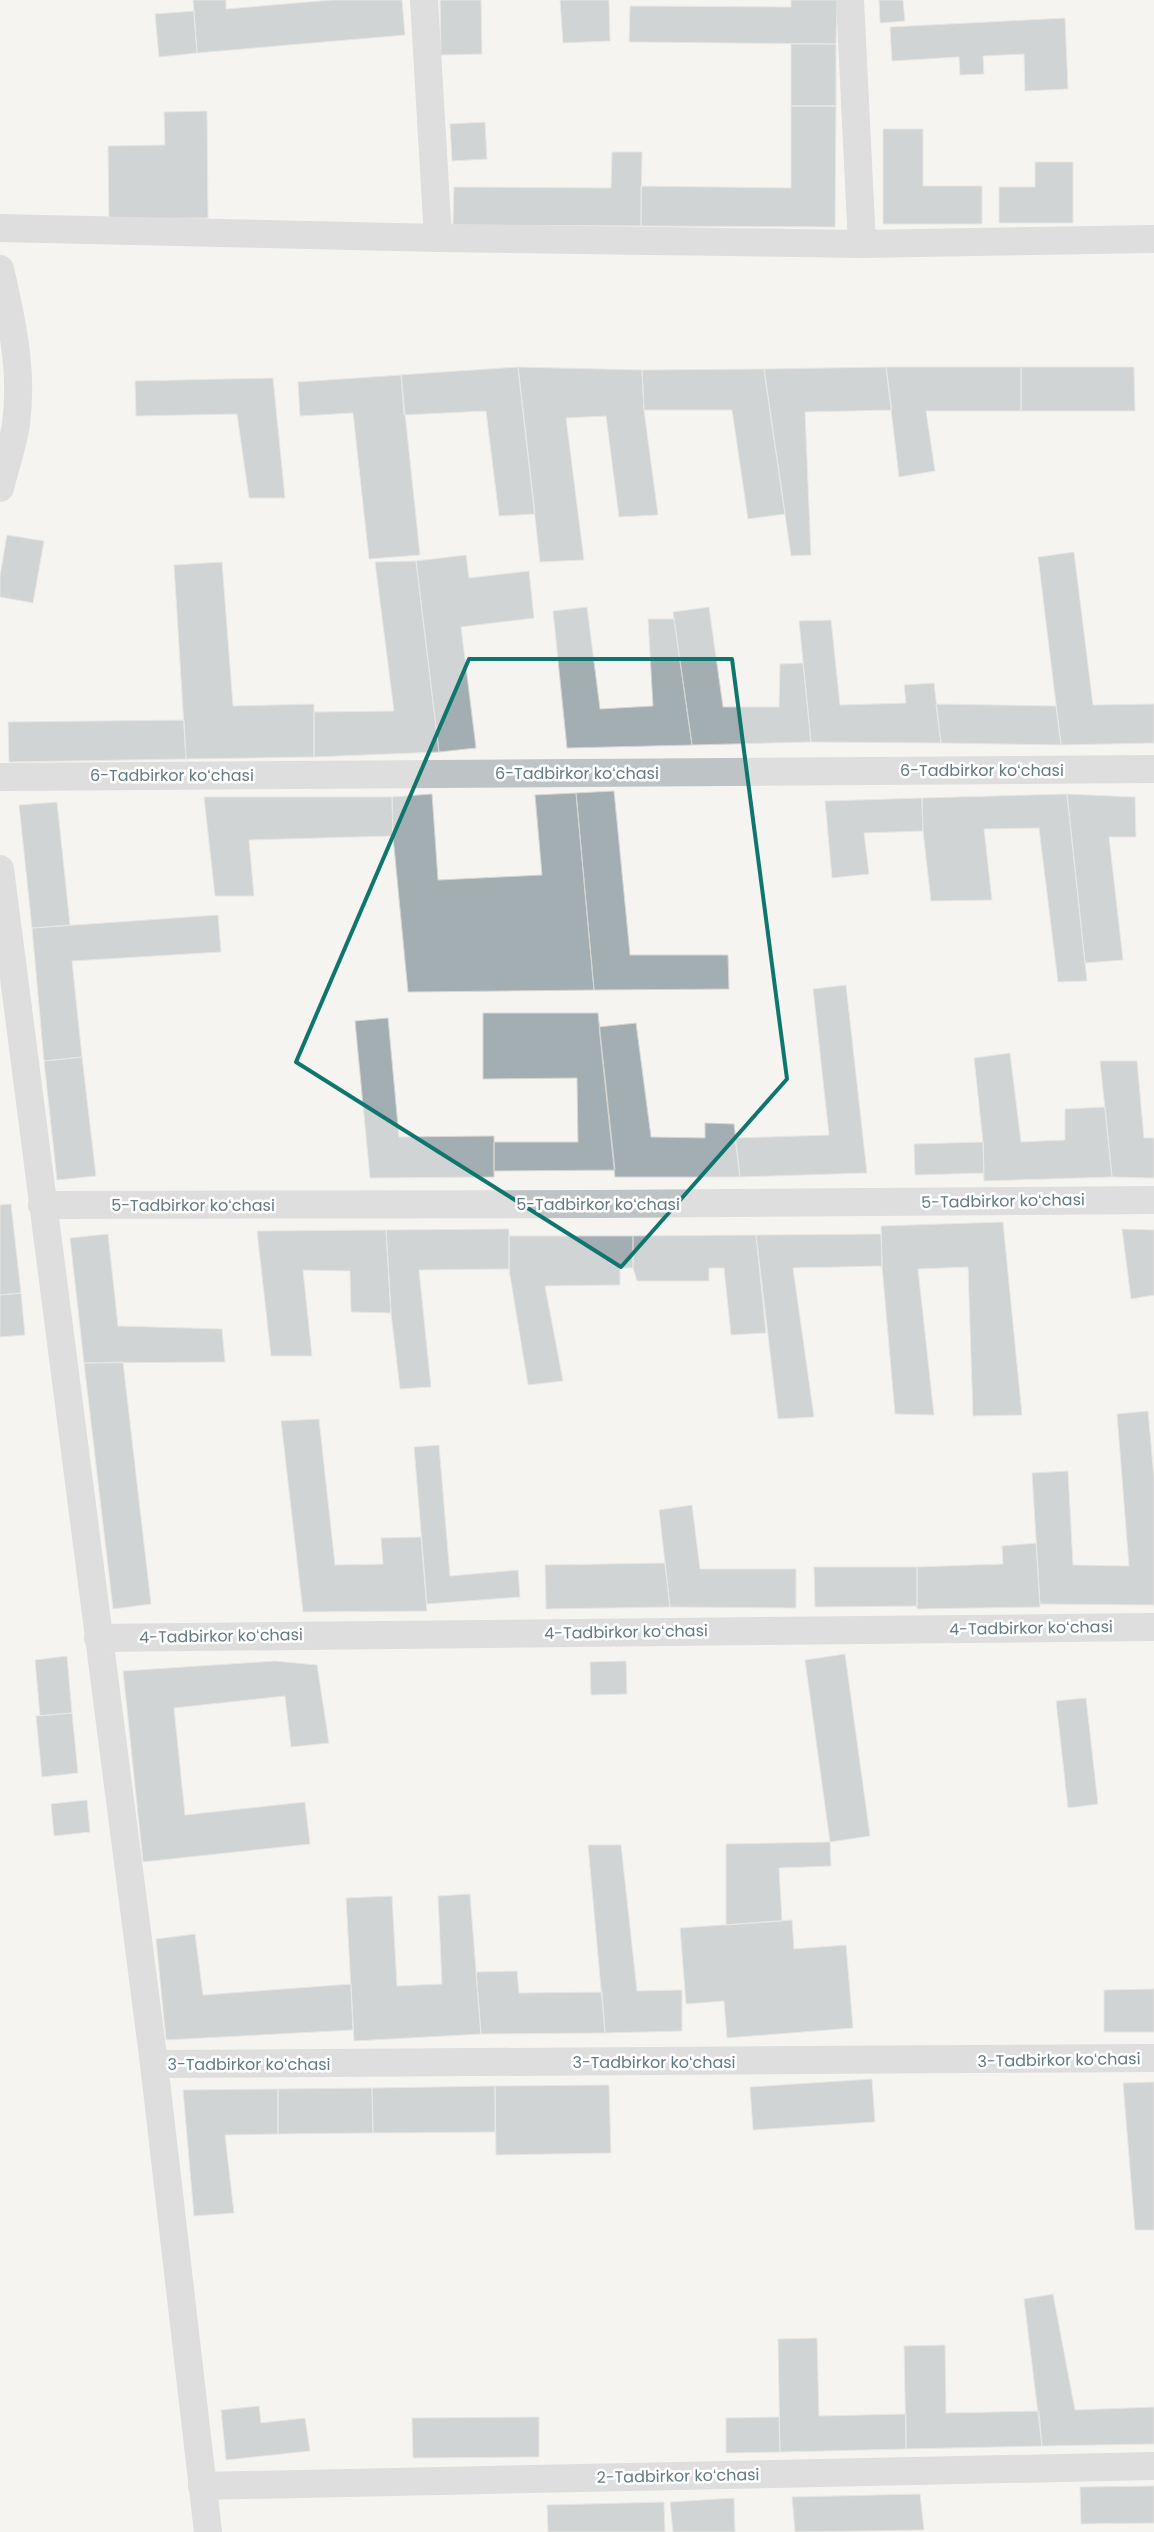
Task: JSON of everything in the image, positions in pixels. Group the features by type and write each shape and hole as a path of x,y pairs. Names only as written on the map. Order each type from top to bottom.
{"street":[{"path":"424,0 438,238"},
{"path":"850,0 862,244"},
{"path":"0,228 438,238 862,244 1154,239"},
{"path":"0,269 14,331 19,386 16,426 0,488"},
{"name":"6-Tadbirkor koʻchasi","path":"0,776 1154,769"},
{"path":"0,869 154,2064 208,2532"},
{"name":"5-Tadbirkor koʻchasi","path":"42,1205 599,1204 1154,1200"},
{"name":"4-Tadbirkor koʻchasi","path":"98,1638 1154,1627"},
{"name":"3-Tadbirkor koʻchasi","path":"154,2064 1154,2058"},
{"name":"2-Tadbirkor koʻchasi","path":"202,2486 1154,2466"}],"highlighted area":[{"path":"469,659 732,659 787,1079 621,1267 296,1062"}],"building":[{"path":"193,0 226,0 226,9 332,0 402,0 405,35 197,53"},
{"path":"440,0 481,0 482,54 441,55"},
{"path":"560,0 609,0 610,41 563,43"},
{"path":"791,0 837,0 836,44 629,42 630,6 791,7"},
{"path":"879,0 903,0 905,21 880,23"},
{"path":"194,11 197,53 159,57 155,14"},
{"path":"1065,18 1068,89 1025,91 1024,54 983,56 984,74 960,75 959,57 892,61 890,27"},
{"path":"791,44 836,44 836,106 791,106"},
{"path":"791,106 836,106 835,227 641,226 641,186 791,188"},
{"path":"207,111 208,218 109,219 108,146 165,145 164,112"},
{"path":"485,122 487,159 452,161 450,124"},
{"path":"883,129 923,129 923,186 982,186 982,224 883,224"},
{"path":"612,152 642,152 641,226 453,225 454,187 611,188"},
{"path":"1035,162 1073,162 1073,223 999,223 999,187 1035,187"},
{"path":"518,367 535,514 499,516 486,411 404,415 401,375 398,375"},
{"path":"518,367 642,370 644,410 658,515 619,517 606,416 566,418 584,560 540,562"},
{"path":"886,367 892,410 805,412 811,555 791,556 764,369"},
{"path":"886,367 1021,367 1021,411 926,411 935,471 899,477"},
{"path":"1021,367 1134,367 1135,411 1021,411"},
{"path":"764,369 785,514 748,519 732,410 644,410 642,370"},
{"path":"401,375 420,555 369,559 353,413 300,416 298,382"},
{"path":"273,378 285,498 249,498 237,414 136,416 135,381"},
{"path":"7,535 44,541 33,603 0,597 0,576"},
{"path":"1074,552 1093,705 1154,704 1154,743 1061,745 1038,557"},
{"path":"466,555 469,578 529,571 534,618 461,627 476,748 439,752 416,561"},
{"path":"416,561 439,752 314,757 314,712 394,711 375,562"},
{"path":"222,562 233,706 314,704 314,757 186,759 174,565"},
{"path":"587,607 600,709 653,706 648,619 674,619 692,745 567,748 553,611"},
{"path":"709,607 723,707 779,707 780,664 803,663 811,742 692,745 673,612"},
{"path":"831,620 840,705 906,703 904,685 934,683 941,743 811,742 799,621"},
{"path":"936,704 1056,706 1061,745 941,743"},
{"path":"184,720 186,759 9,762 8,722"},
{"path":"614,791 630,955 728,955 729,989 594,990 576,793"},
{"path":"576,793 594,990 408,992 393,836 392,797 432,794 438,880 542,875 535,795"},
{"path":"1067,794 1135,797 1136,837 1109,837 1123,960 1085,963"},
{"path":"1067,794 1087,981 1058,982 1039,828 984,829 992,900 931,901 923,831 922,798"},
{"path":"204,797 392,797 393,836 249,840 254,896 215,896"},
{"path":"922,798 923,831 864,833 869,874 832,878 825,801"},
{"path":"57,802 70,925 32,928 19,805"},
{"path":"218,915 221,952 72,961 82,1057 44,1061 32,928"},
{"path":"846,985 867,1173 740,1177 735,1138 829,1135 813,989"},
{"path":"483,1013 598,1013 615,1170 494,1171 494,1142 578,1142 577,1078 483,1079"},
{"path":"388,1018 399,1137 494,1136 494,1177 370,1178 355,1021"},
{"path":"636,1023 651,1137 705,1138 705,1123 734,1124 740,1177 615,1177 599,1027"},
{"path":"1010,1053 1021,1142 1065,1140 1065,1109 1105,1107 1112,1177 984,1181 983,1142 974,1058"},
{"path":"82,1057 96,1176 57,1180 44,1061"},
{"path":"1100,1061 1137,1061 1144,1138 1154,1138 1154,1178 1112,1177"},
{"path":"983,1142 984,1173 915,1175 914,1144"},
{"path":"11,1204 21,1293 0,1295 0,1205"},
{"path":"1003,1222 1022,1415 973,1416 968,1267 918,1269 934,1415 895,1414 882,1266 881,1226"},
{"path":"509,1229 509,1269 419,1270 431,1387 400,1389 391,1313 386,1230"},
{"path":"1122,1229 1154,1230 1154,1295 1131,1299"},
{"path":"386,1230 391,1313 351,1312 350,1271 303,1270 312,1356 271,1356 257,1231"},
{"path":"108,1234 118,1326 222,1329 225,1362 84,1363 70,1238"},
{"path":"881,1234 882,1266 793,1268 814,1417 778,1419 756,1235"},
{"path":"756,1235 766,1333 731,1335 724,1268 709,1268 709,1281 637,1281 633,1268 633,1236"},
{"path":"509,1236 633,1236 633,1268 620,1268 620,1285 545,1286 563,1381 528,1385 509,1269"},
{"path":"21,1293 25,1335 0,1337 0,1295"},
{"path":"123,1362 151,1604 113,1609 84,1363"},
{"path":"1148,1411 1154,1478 1154,1605 1040,1604 1032,1473 1068,1471 1073,1565 1129,1566 1117,1414"},
{"path":"319,1419 335,1565 383,1564 381,1538 421,1537 427,1611 303,1612 281,1421"},
{"path":"439,1445 450,1576 518,1570 520,1597 427,1604 414,1447"},
{"path":"692,1505 700,1569 796,1569 796,1608 670,1607 659,1510"},
{"path":"1036,1543 1040,1607 917,1609 917,1567 1003,1564 1002,1546"},
{"path":"665,1563 670,1607 546,1609 545,1565"},
{"path":"814,1567 917,1567 917,1606 815,1607"},
{"path":"845,1654 870,1836 830,1842 805,1660"},
{"path":"67,1656 72,1713 40,1716 35,1660"},
{"path":"275,1661 317,1665 329,1743 291,1747 285,1696 174,1708 185,1815 305,1802 310,1844 143,1862 123,1671"},
{"path":"626,1661 627,1694 591,1695 590,1662"},
{"path":"1086,1698 1098,1804 1068,1808 1056,1701"},
{"path":"72,1713 78,1773 42,1777 36,1716"},
{"path":"87,1800 90,1832 54,1836 51,1804"},
{"path":"830,1842 831,1866 779,1868 782,1921 726,1925 726,1844"},
{"path":"588,1845 621,1845 637,1991 682,1990 682,2031 605,2033"},
{"path":"470,1894 481,2034 354,2041 346,1898 392,1896 397,1986 442,1984 438,1896"},
{"path":"792,1920 794,1949 846,1945 853,2028 727,2038 724,2001 686,2004 680,1928"},
{"path":"195,1934 203,1995 351,1984 353,2030 166,2040 156,1939"},
{"path":"517,1971 519,1993 602,1992 605,2033 481,2034 476,1972"},
{"path":"1154,1989 1154,2032 1104,2032 1104,1990"},
{"path":"872,2079 875,2122 753,2130 750,2087"},
{"path":"1154,2082 1154,2230 1135,2230 1123,2083"},
{"path":"609,2085 611,2153 496,2155 495,2086"},
{"path":"495,2086 495,2132 373,2133 372,2088"},
{"path":"372,2088 373,2133 278,2134 278,2089"},
{"path":"278,2089 278,2134 225,2135 234,2213 194,2216 183,2090"},
{"path":"1053,2294 1075,2410 1154,2407 1154,2444 1042,2446 1024,2299"},
{"path":"817,2338 819,2416 906,2414 906,2449 780,2452 778,2339"},
{"path":"945,2345 946,2413 1039,2411 1042,2446 906,2449 904,2346"},
{"path":"259,2406 261,2423 305,2418 310,2451 226,2460 221,2410"},
{"path":"539,2417 539,2457 413,2458 412,2418"},
{"path":"779,2417 780,2452 726,2453 726,2418"},
{"path":"1154,2486 1154,2523 1081,2524 1080,2487"},
{"path":"920,2494 924,2530 795,2532 792,2497"},
{"path":"734,2498 735,2532 673,2532 670,2502"},
{"path":"664,2502 665,2532 548,2532 547,2505"}]}
